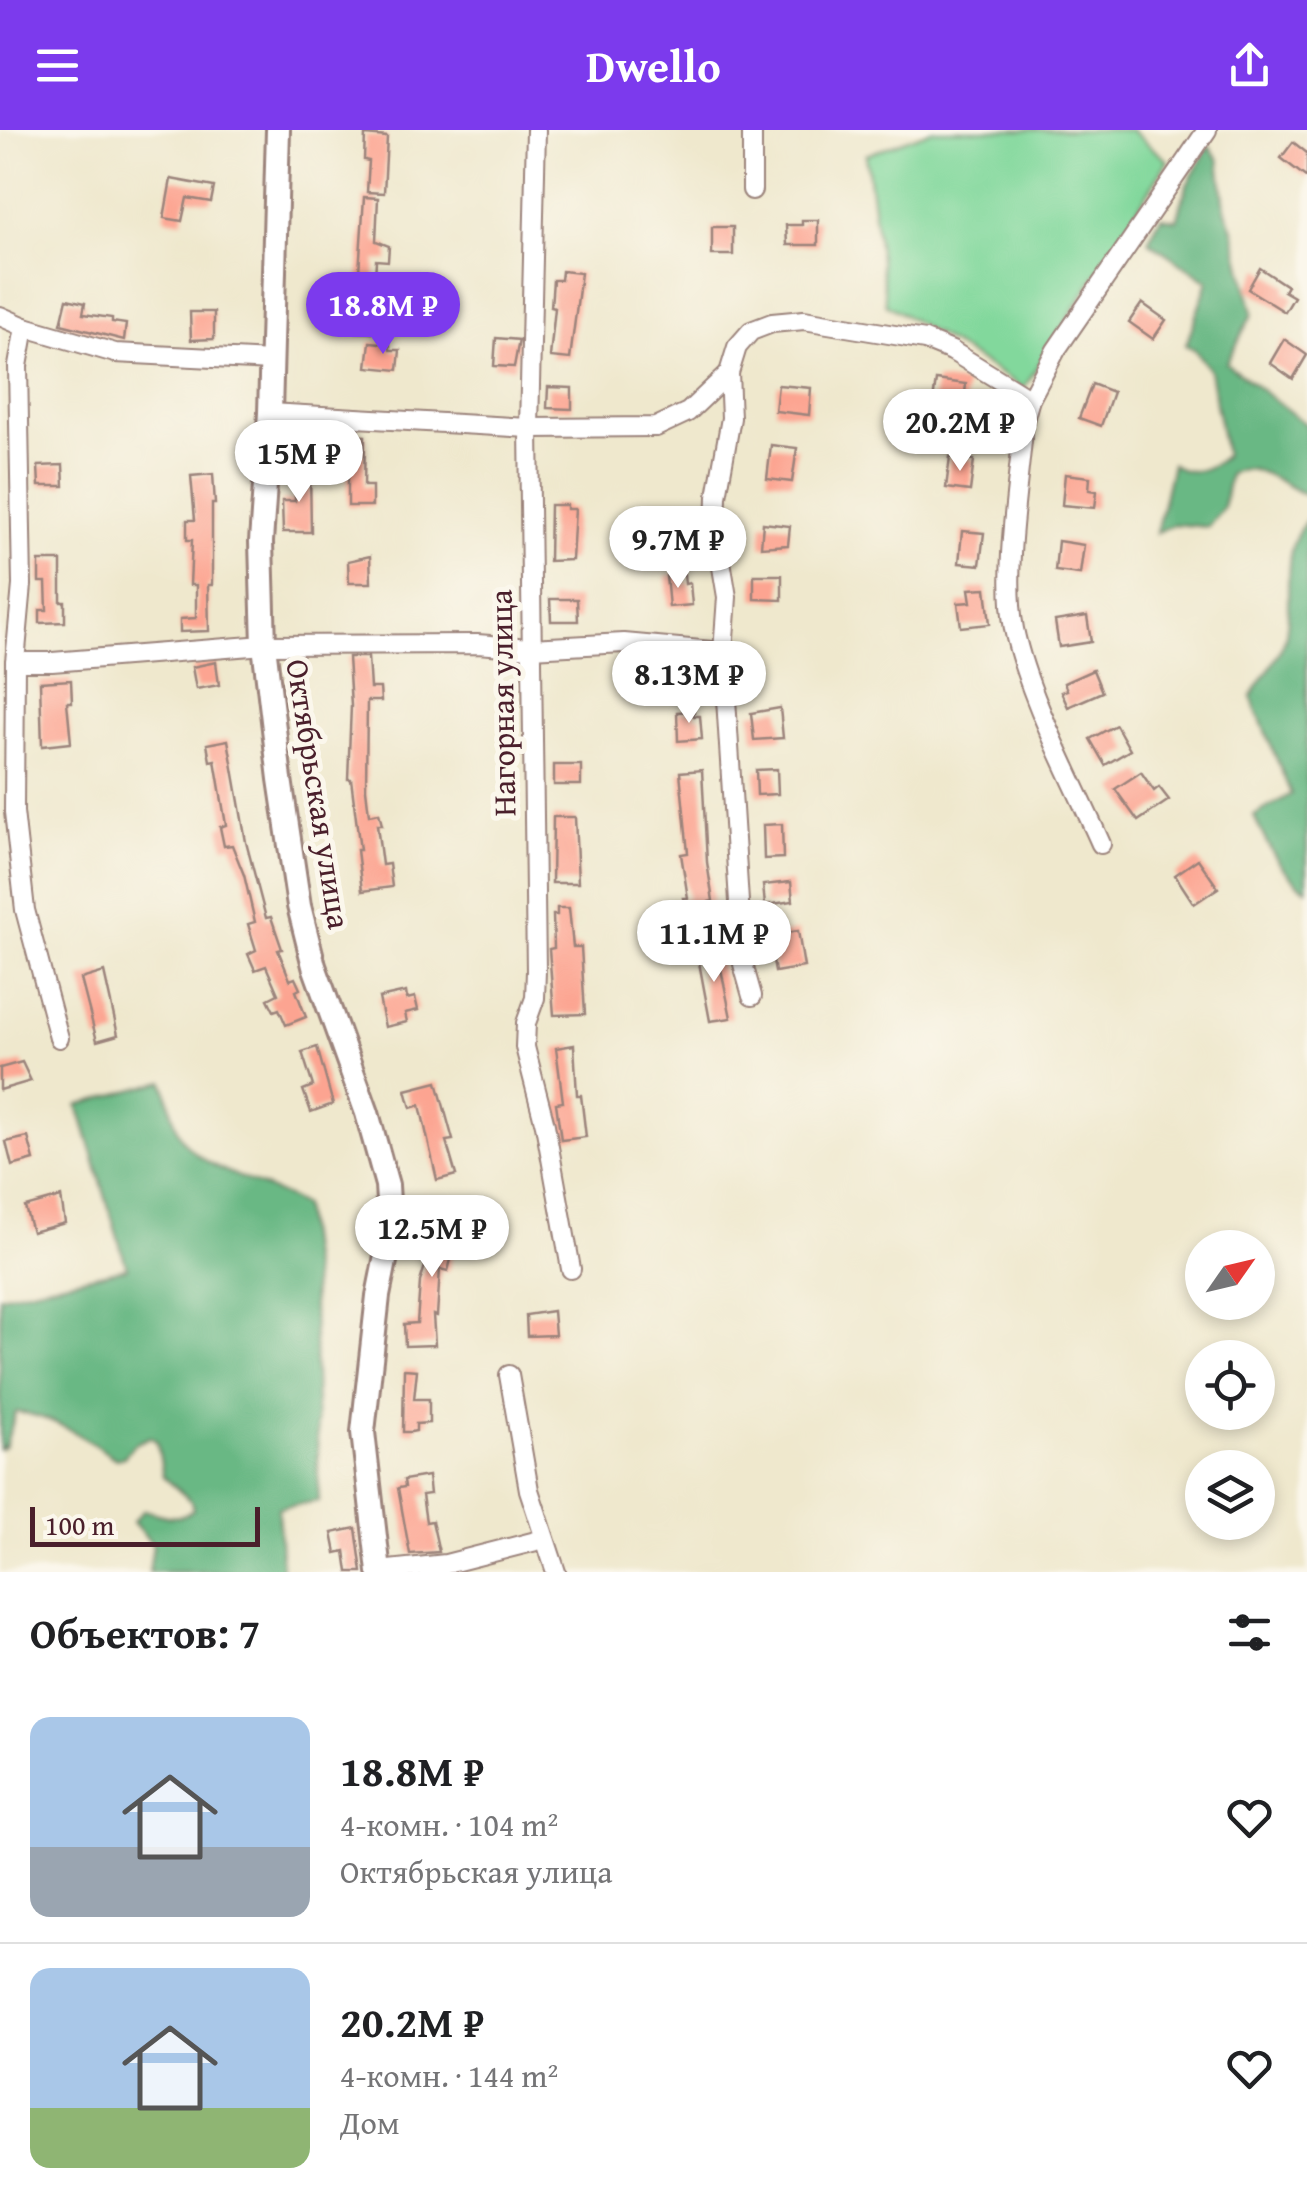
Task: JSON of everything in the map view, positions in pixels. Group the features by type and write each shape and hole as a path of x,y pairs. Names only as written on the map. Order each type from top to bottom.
{"street":[{"name":"Октябрьская улица","path":"278,130 270,413 261,542 264,645 299,906 314,966 366,1113 386,1185 390,1236 378,1296 363,1432 379,1571"},
{"name":"Нагорная улица","path":"536,130 529,428 536,971 525,1047 545,1125 571,1269"},
{"path":"752,130 752,190"},
{"path":"1101,844 1023,665 1014,626 1010,592 1024,420 1030,399 1056,350 1206,130"},
{"path":"0,316 115,353 270,361"},
{"path":"752,996 743,964 723,652 726,597 716,531 717,496 731,418 729,374 737,347 751,331 772,323 804,320 925,340 952,351 1030,399"},
{"path":"25,327 18,366 22,585 15,662 14,812 24,910 58,1038"},
{"path":"270,413 529,428 656,426 688,412 729,374"},
{"path":"15,662 264,645 477,644 530,648 624,643 723,652"},
{"path":"509,1375 526,1472 556,1572"},
{"path":"379,1571 446,1564 544,1539"}],"green space":[{"path":"932,130 1131,130 1168,161 1024,388 886,304 866,155"},
{"path":"1209,146 1219,160 1225,208 1253,313 1226,363 1307,425 1307,496 1258,471 1238,470 1229,475 1223,508 1208,527 1174,524 1156,533 1172,464 1200,470 1225,456 1210,370 1194,349 1186,345 1208,281 1148,241 1161,217 1177,220 1187,185"},
{"path":"1307,520 1307,890 1275,857 1254,816 1291,794 1251,697 1284,642 1289,559 1298,532"},
{"path":"164,1081 177,1129 189,1148 218,1168 303,1206 312,1274 319,1501 278,1508 282,1572 149,1572 153,1545 133,1522 144,1510 176,1517 193,1509 191,1501 163,1476 157,1442 150,1437 116,1459 56,1423 16,1412 5,1446 0,1449 0,1296 127,1268 78,1105"}],"building":[{"path":"365,135 387,137 384,193 367,192 369,161 364,160"},
{"path":"1293,142 1307,153 1307,178 1281,158"},
{"path":"171,179 214,187 211,202 187,198 182,221 164,218"},
{"path":"364,197 378,198 376,241 389,246 388,261 376,260 372,333 355,332"},
{"path":"802,220 818,220 818,245 787,245 786,225 802,225"},
{"path":"712,227 733,227 733,255 712,255"},
{"path":"1260,268 1287,286 1284,291 1294,297 1285,312 1248,289"},
{"path":"562,271 581,273 570,359 550,357 555,308 551,307 553,280 561,280"},
{"path":"67,299 85,303 83,314 126,324 124,340 61,324"},
{"path":"1142,303 1166,320 1153,339 1129,322"},
{"path":"190,312 214,312 214,339 191,340"},
{"path":"496,338 519,340 514,367 494,366"},
{"path":"1284,339 1307,355 1293,379 1270,363"},
{"path":"370,342 390,344 390,350 400,350 398,370 367,367"},
{"path":"936,380 966,384 963,412 932,408"},
{"path":"1092,384 1113,392 1101,426 1079,418"},
{"path":"778,385 811,388 809,415 775,411"},
{"path":"548,387 572,388 572,409 547,408"},
{"path":"348,435 365,436 364,486 372,486 372,506 348,506"},
{"path":"771,445 797,448 792,482 767,479"},
{"path":"950,457 974,460 970,491 946,488"},
{"path":"63,465 64,486 39,486 38,466"},
{"path":"295,468 310,468 311,532 283,532 282,501 295,501"},
{"path":"213,474 209,631 180,632 180,619 196,618 196,585 190,585 192,540 187,540 187,520 195,520 191,476"},
{"path":"1065,474 1090,477 1089,490 1097,491 1095,508 1062,505"},
{"path":"550,505 575,509 572,560 549,561"},
{"path":"763,523 790,526 788,545 761,547"},
{"path":"962,531 984,533 980,565 959,563"},
{"path":"1058,541 1084,545 1080,574 1055,571"},
{"path":"370,556 371,583 349,583 348,561"},
{"path":"39,561 61,561 65,622 40,623 40,610 47,610 46,582 39,582"},
{"path":"684,574 685,584 690,583 692,605 669,607 666,576"},
{"path":"754,575 782,575 782,600 754,599"},
{"path":"986,588 990,624 961,627 958,603 971,602 969,589"},
{"path":"550,599 577,599 578,621 551,621"},
{"path":"1087,616 1091,642 1059,647 1055,621"},
{"path":"348,657 368,657 370,688 380,688 381,701 367,701 366,789 369,815 379,813 382,865 389,864 392,887 362,891 360,850 348,779"},
{"path":"216,662 219,685 196,689 192,667"},
{"path":"1093,670 1102,692 1068,707 1061,692 1067,690 1064,683"},
{"path":"71,680 72,702 67,702 71,743 42,746 40,682"},
{"path":"780,708 783,738 754,740 751,713"},
{"path":"694,711 694,716 700,716 702,739 678,741 677,712"},
{"path":"1116,725 1130,750 1105,765 1090,739"},
{"path":"228,740 246,842 266,918 271,917 282,949 278,950 290,980 295,978 300,989 296,991 306,1017 286,1025 279,1009 274,1011 268,999 278,994 266,966 255,970 248,954 256,950 248,924 255,922 244,875 232,845 224,846 220,827 226,825 215,760 210,761 207,744"},
{"path":"554,765 581,765 581,785 554,785"},
{"path":"777,769 778,794 757,795 756,770"},
{"path":"702,770 713,901 709,902 711,913 687,917 681,854 688,853 680,772"},
{"path":"1141,772 1154,791 1159,787 1169,800 1138,821 1115,789"},
{"path":"553,817 575,817 578,883 552,883"},
{"path":"782,824 783,858 764,859 763,825"},
{"path":"1198,859 1218,888 1194,904 1175,875"},
{"path":"791,882 793,901 765,905 763,885"},
{"path":"557,908 569,908 573,947 581,947 585,1014 554,1015 549,949 554,948 553,915 557,915"},
{"path":"798,931 804,967 775,972 770,943 782,941 781,934"},
{"path":"712,948 718,954 731,1018 710,1021 698,957 699,951"},
{"path":"104,972 118,1035 97,1041 81,979"},
{"path":"406,992 407,999 415,997 418,1010 405,1013 407,1022 385,1027 379,998"},
{"path":"574,1045 577,1095 581,1095 586,1137 561,1140 556,1103 563,1102 556,1048"},
{"path":"317,1047 333,1104 311,1112 303,1090 313,1086 302,1052"},
{"path":"22,1062 31,1081 0,1090 0,1068"},
{"path":"437,1082 453,1140 446,1141 456,1175 437,1180 420,1105 411,1108 406,1090"},
{"path":"28,1137 34,1160 12,1166 6,1142"},
{"path":"61,1197 65,1223 32,1232 25,1207"},
{"path":"435,1202 452,1203 451,1243 455,1244 448,1271 440,1269 437,1316 433,1315 435,1345 405,1346 404,1324 417,1323 420,1282 436,1230"},
{"path":"553,1311 555,1335 527,1336 526,1315"},
{"path":"404,1369 417,1370 414,1399 429,1399 429,1423 416,1424 416,1431 411,1432 403,1432"},
{"path":"428,1476 430,1494 422,1495 426,1522 432,1521 439,1552 410,1554 398,1488 405,1487 404,1480"},
{"path":"356,1528 362,1572 348,1572 345,1551 336,1553 332,1533"}]}
